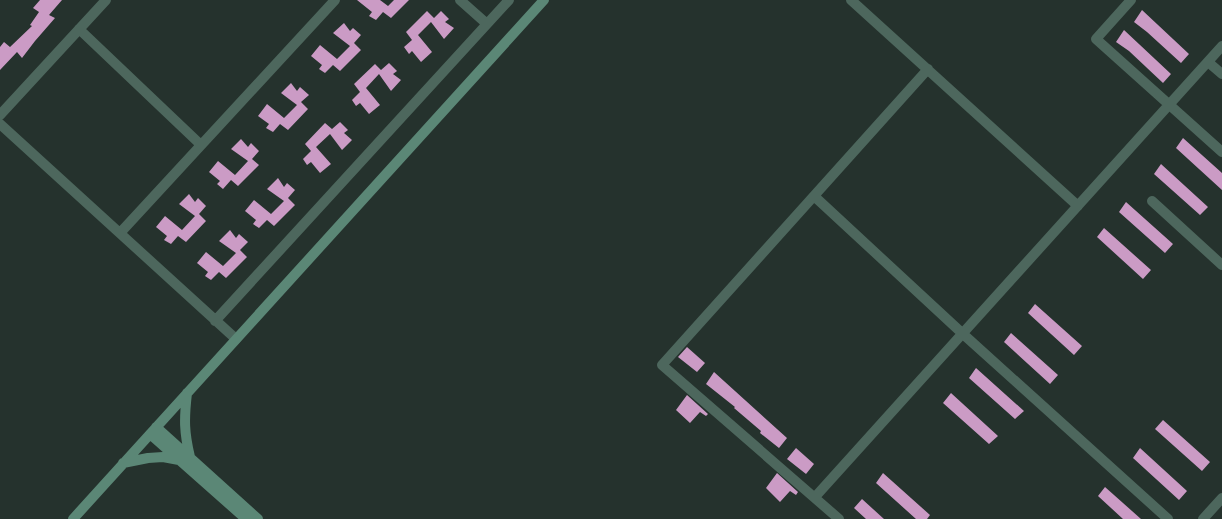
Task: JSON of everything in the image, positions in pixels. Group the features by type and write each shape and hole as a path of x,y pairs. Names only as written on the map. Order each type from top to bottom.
{"street":[{"path":"0,116 106,0"},
{"path":"120,233 335,0"},
{"path":"460,0 487,24"},
{"path":"215,321 509,0"},
{"path":"73,519 544,0"},
{"path":"852,0 1078,206"},
{"path":"1131,0 1096,39 1222,152"},
{"path":"79,29 201,145"},
{"path":"815,497 1222,46"},
{"path":"1208,62 1222,74"},
{"path":"839,519 662,365 928,69"},
{"path":"0,124 236,339"},
{"path":"814,196 963,334 1168,519"},
{"path":"1152,201 1222,265"},
{"path":"186,459 184,418 187,393"},
{"path":"153,430 258,519"},
{"path":"124,463 148,458 164,457 186,459 246,519"},
{"path":"1203,519 1222,498"}],"building":[{"path":"40,0 62,0 49,15 55,18 22,58 17,52 0,70 0,47 4,42 10,47 32,26 30,25 39,12 33,8"},
{"path":"357,0 380,0 388,6 394,0 409,0 391,18 383,12 376,20 369,16 372,12"},
{"path":"1142,10 1189,54 1181,63 1134,22"},
{"path":"427,11 434,18 441,11 449,19 445,22 454,28 444,39 431,22 418,35 432,52 421,62 412,51 409,54 404,47 412,40 406,32"},
{"path":"344,23 350,31 353,28 361,35 354,43 361,50 340,71 333,65 325,73 319,69 322,65 311,56 320,45 337,59 350,46 333,33"},
{"path":"1124,30 1171,74 1163,83 1129,51 1116,42"},
{"path":"389,63 397,71 393,74 401,80 391,91 379,74 366,88 380,105 369,114 360,103 356,106 352,100 360,92 354,84 375,64 381,70"},
{"path":"291,83 297,91 300,87 309,95 301,102 308,109 288,130 280,124 273,132 266,128 269,124 258,116 267,104 284,118 297,105 281,93"},
{"path":"340,122 348,130 344,133 352,140 342,150 330,134 316,147 331,164 320,173 311,162 307,165 303,159 311,151 305,144 325,123 332,129"},
{"path":"1183,138 1222,173 1222,190 1176,148"},
{"path":"241,139 248,147 251,143 259,151 252,159 259,165 238,186 231,180 223,189 217,184 220,181 209,172 218,161 235,175 248,161 231,149"},
{"path":"1161,164 1208,207 1200,215 1154,174"},
{"path":"278,178 284,187 287,183 295,190 288,198 295,205 274,226 267,220 259,228 253,224 256,220 245,211 254,200 271,214 284,201 267,189"},
{"path":"189,194 195,202 198,198 206,206 199,214 206,221 186,242 178,236 171,244 164,240 167,236 156,227 165,216 182,230 195,216 179,204"},
{"path":"1126,202 1173,244 1165,253 1119,212"},
{"path":"1104,228 1151,270 1143,279 1097,237"},
{"path":"230,230 236,238 239,234 248,242 240,250 247,257 226,278 219,272 211,280 205,276 208,272 197,263 206,252 223,266 236,253 219,241"},
{"path":"1035,304 1082,346 1074,355 1028,313"},
{"path":"1011,333 1058,375 1050,384 1004,342"},
{"path":"687,347 705,363 697,372 678,357"},
{"path":"976,368 1024,411 1015,419 969,378"},
{"path":"714,372 787,438 779,448 760,433 761,431 734,408 735,407 706,384"},
{"path":"951,393 998,436 989,444 943,403"},
{"path":"687,395 708,414 706,416 700,412 690,423 676,410"},
{"path":"1163,420 1210,462 1202,471 1155,429"},
{"path":"796,448 814,464 806,474 787,459"},
{"path":"1140,448 1187,491 1179,500 1133,458"},
{"path":"777,473 798,492 796,495 790,491 780,502 766,488"},
{"path":"883,473 930,515 927,519 916,519 876,483"},
{"path":"1105,487 1141,519 1123,519 1098,496"},
{"path":"862,499 884,519 866,519 854,508"}]}
